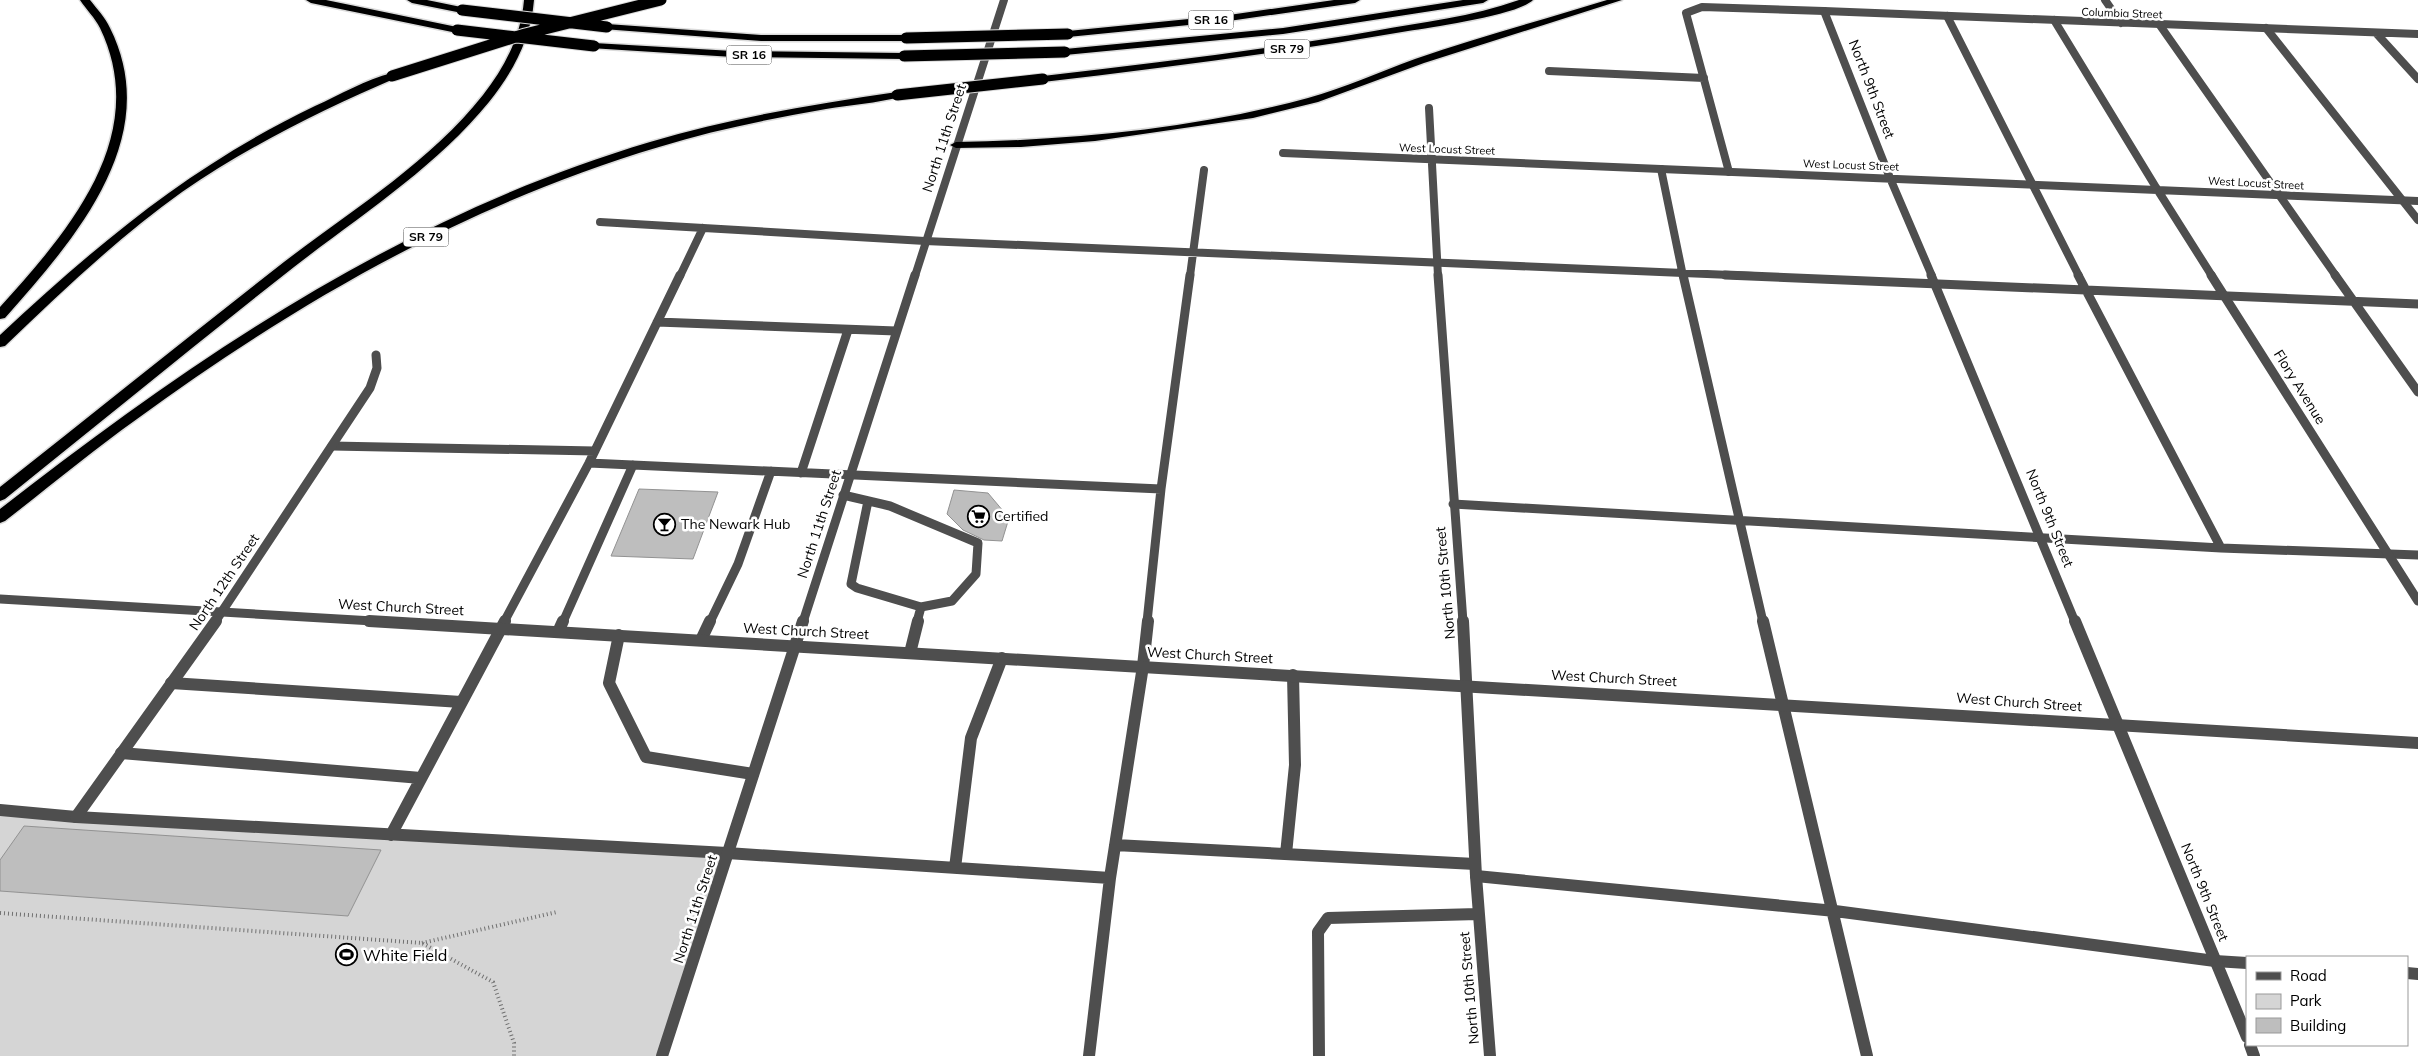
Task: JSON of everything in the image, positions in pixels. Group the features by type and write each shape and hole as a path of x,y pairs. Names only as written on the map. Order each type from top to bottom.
{"highway":[{"path":"0,315 25,289 88,206 113,156 123,106 121,78 114,50 105,26 85,0"},
{"name":"SR 16","path":"311,0 457,30 594,46 733,54 904,56 1065,52 1283,32 1483,0"},
{"name":"SR 16","path":"412,0 462,10 607,27 761,38 906,38 1068,34 1229,18 1355,0"},
{"path":"0,495 233,309 432,154 476,110 496,84 518,46 529,15 530,0"},
{"path":"0,343 130,226 178,190 265,137 320,108 392,76 528,33 661,0"},
{"name":"SR 79","path":"0,517 153,400 231,348 322,292 469,216 585,167 660,143 775,115 897,95 1254,54 1440,22 1516,5 1528,0"},
{"path":"956,144 1049,142 1104,137 1253,115 1314,100 1420,61 1617,0"}],"street":[{"name":"North 11th Street","path":"662,1056 1004,0"},
{"path":"2105,0 2122,23"},
{"name":"Columbia Street","path":"1704,78 1686,13 1702,7 2418,34"},
{"name":"North 9th Street","path":"1824,11 1890,178 2246,1035"},
{"path":"1948,16 2031,184 2221,548"},
{"name":"Flory Avenue","path":"2054,20 2157,189 2418,601"},
{"path":"2159,24 2418,392"},
{"path":"2266,28 2418,220"},
{"path":"2376,33 2418,79"},
{"path":"1549,71 1704,78 1729,172"},
{"name":"North 10th Street","path":"1429,108 1453,504 1468,686 1475,870 1490,1056"},
{"name":"West Locust Street","path":"1283,153 2418,201"},
{"path":"1661,169 1682,274 1781,702 1835,911 1867,1056"},
{"path":"1089,1056 1110,878 1143,666 1161,489 1167,460 1204,170"},
{"path":"600,222 925,241 1193,250 1682,274 2087,289 2418,304"},
{"path":"391,835 589,463 703,228"},
{"path":"657,322 896,332"},
{"path":"802,473 848,330"},
{"name":"North 12th Street","path":"76,817 222,612 370,388 377,368 376,355"},
{"path":"332,446 595,451"},
{"path":"589,463 1161,489"},
{"path":"558,632 633,465"},
{"path":"701,640 738,564 771,471"},
{"path":"843,495 890,506 978,543 976,574 952,601 921,607 857,588 850,584 868,501"},
{"path":"1453,504 2221,548 2418,555"},
{"name":"West Church Street","path":"0,599 1293,676 1781,702 2418,743"},
{"path":"910,652 921,607"},
{"path":"619,635 609,683 646,757 753,774"},
{"path":"955,868 971,738 1002,658"},
{"path":"1286,854 1295,790 1296,761 1293,676"},
{"path":"171,682 461,702"},
{"path":"121,754 421,778"},
{"path":"0,810 76,817 727,853 1110,878"},
{"path":"1115,845 1286,854 1475,870 1835,911 2215,961 2246,963"},
{"path":"1320,1056 1318,932 1328,918 1478,914"}],"path":[{"path":"0,913 422,943 557,912"},
{"path":"422,943 493,982 514,1043 514,1056"}],"green space":[{"name":"White Field","path":"0,810 727,853 662,1056 0,1056"}],"building":[{"name":"The Newark Hub","path":"639,489 718,492 693,559 611,556"},
{"name":"Certified","path":"954,490 988,493 1009,518 1002,541 984,540 963,530 947,514"},
{"path":"24,826 381,850 348,916 0,891 0,860"}],"place":[{"name":"Certified","path":"978,516"},
{"name":"The Newark Hub","path":"665,524"},
{"name":"White Field","path":"347,955"}]}
